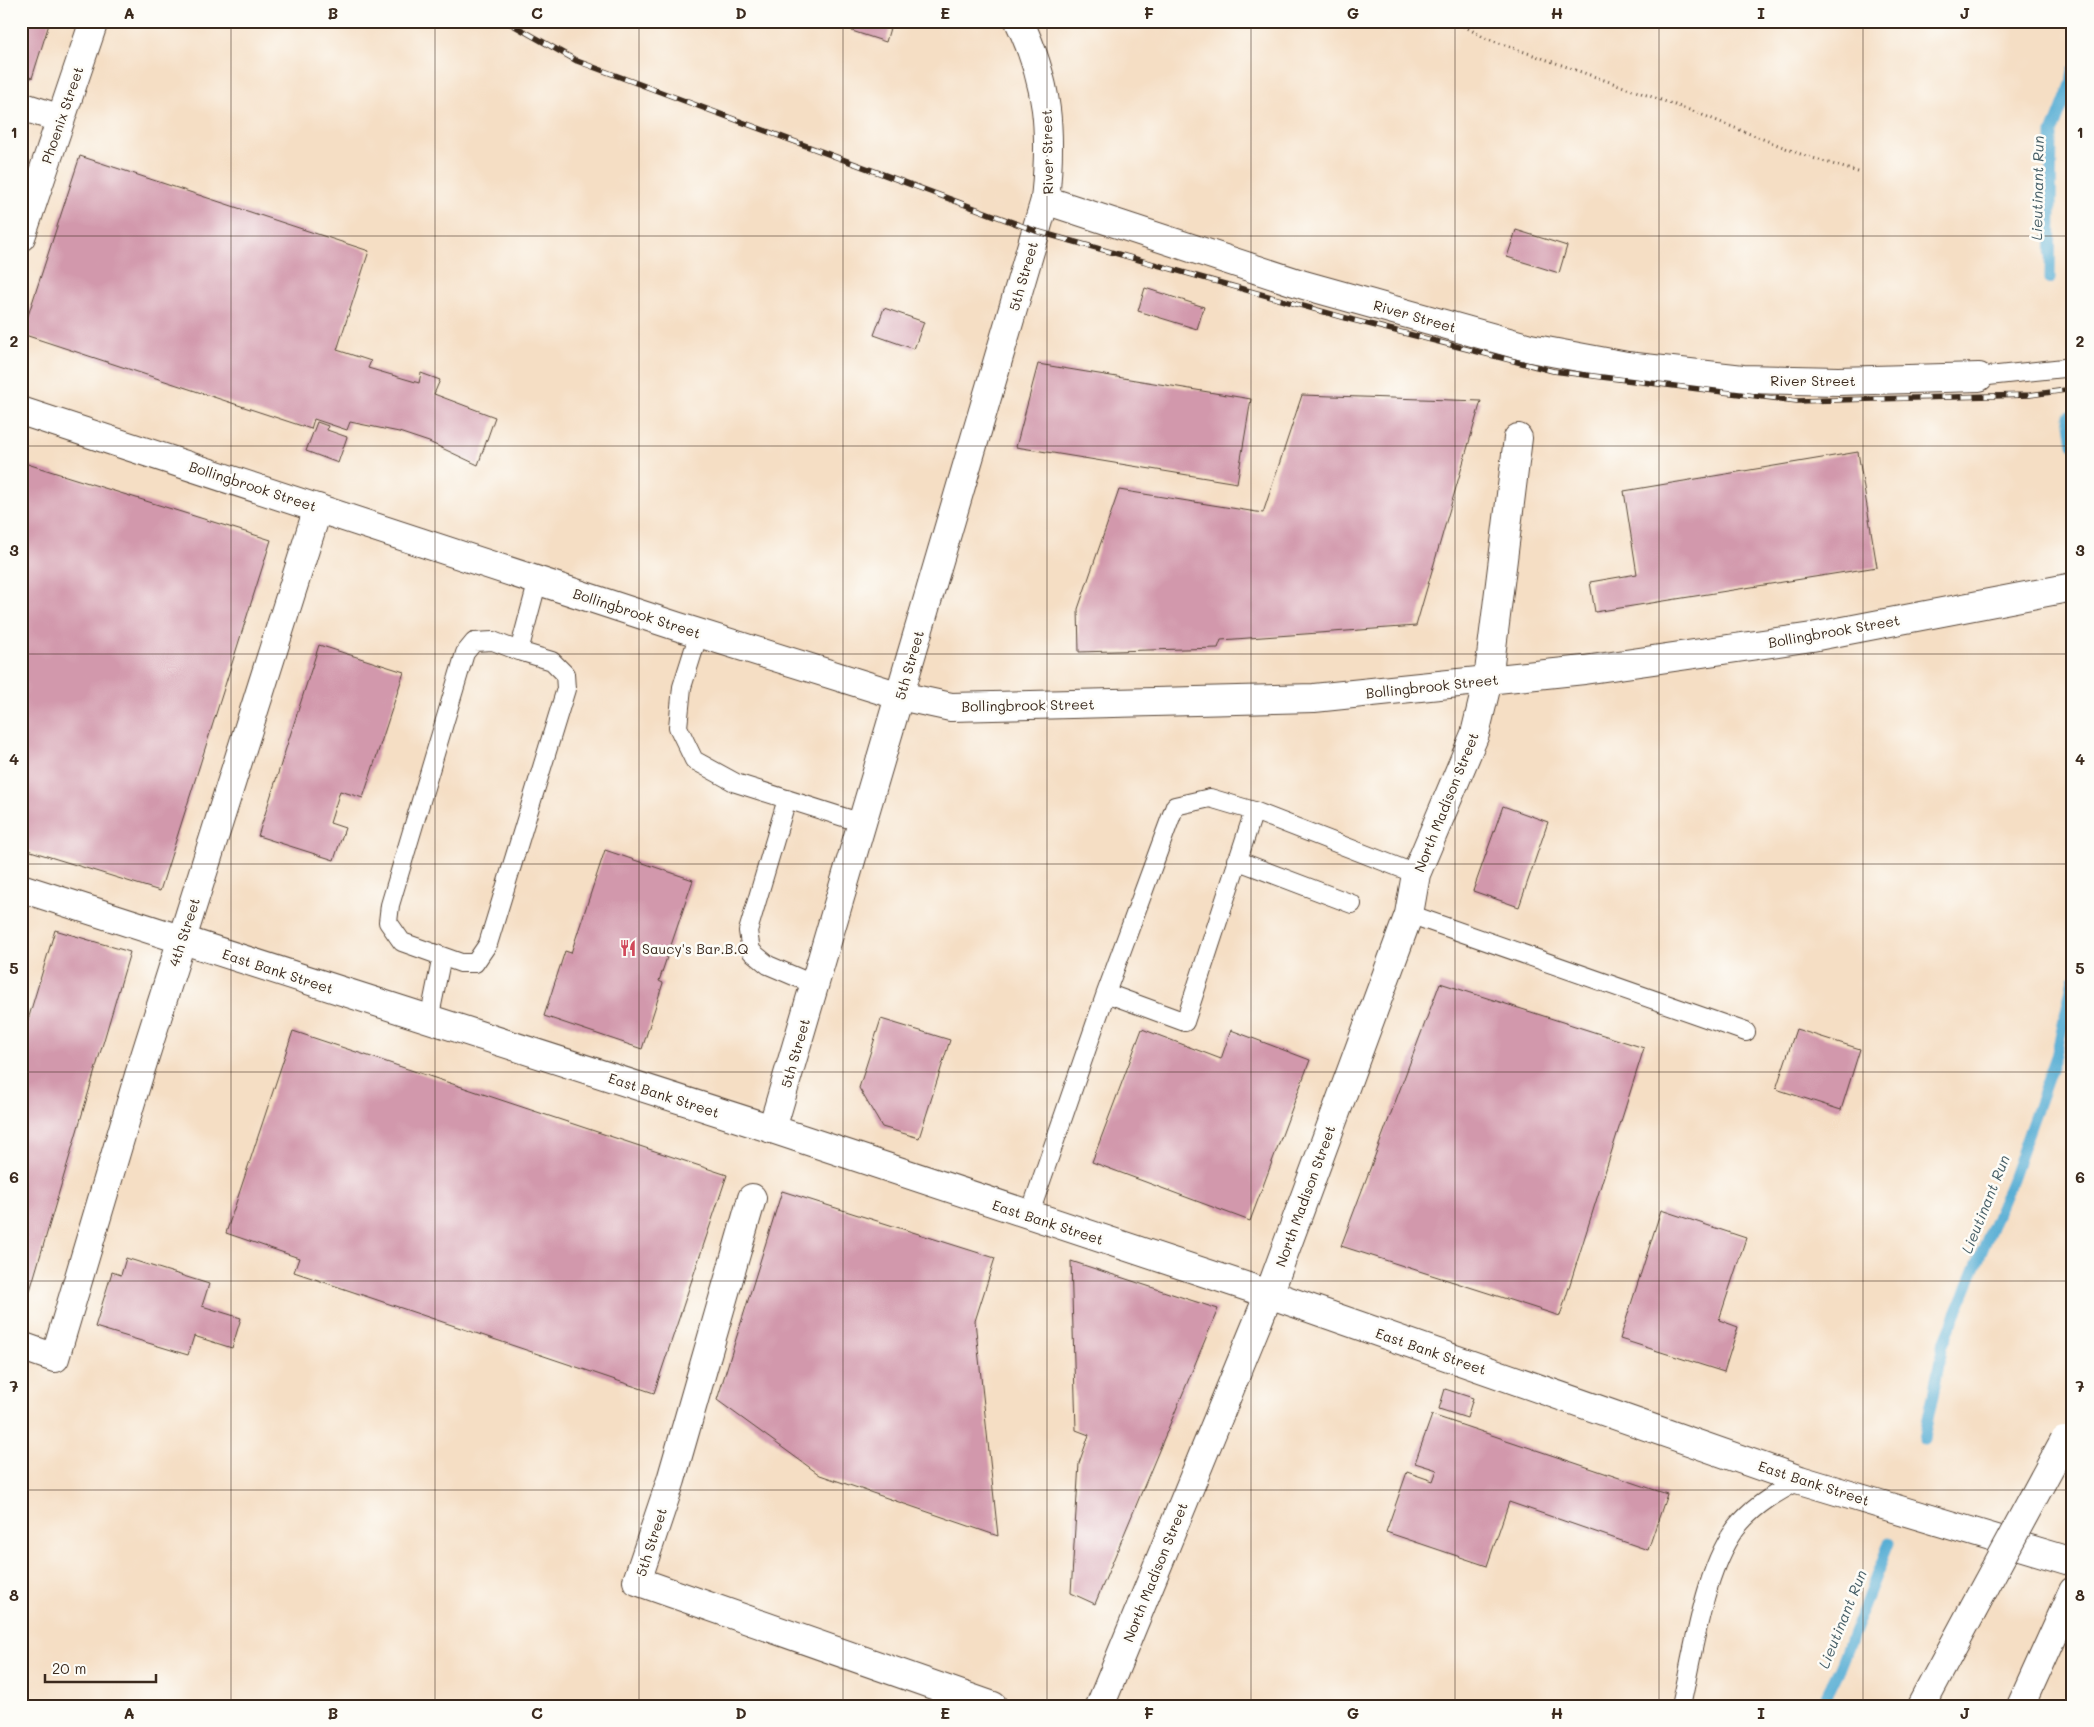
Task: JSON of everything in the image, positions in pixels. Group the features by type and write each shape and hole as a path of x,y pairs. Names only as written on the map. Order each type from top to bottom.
{"main road":[{"name":"Phoenix Street","path":"21,237 94,21"},
{"name":"River Street","path":"1019,21 1034,53 1046,104 1049,155 1045,200 1304,285 1540,350 1627,366 1742,379 1838,381 1979,376"},
{"path":"21,106 61,119"},
{"name":"5th Street","path":"772,1130 1045,200"},
{"name":"Bollingbrook Street","path":"21,411 699,633 900,696 952,707 1314,698 1584,670 1812,637 2073,587"},
{"name":"North Madison Street","path":"1100,1706 1269,1294 1408,914 1416,874 1475,734 1488,680 1518,438"},
{"name":"4th Street","path":"21,1346 55,1358 181,940 318,508"},
{"name":"East Bank Street","path":"21,888 772,1130 1269,1294 1800,1480 2073,1562"},
{"name":"5th Street","path":"752,1198 671,1480 637,1581 993,1706"},
{"path":"1922,1706 2068,1433"},
{"path":"2021,1706 2073,1591"}],"lane":[{"path":"1979,376 2073,367"},
{"path":"519,651 538,580"},
{"path":"699,633 682,687 678,727 694,760 736,783 862,823"},
{"path":"493,641 519,651 552,661 565,674 566,690 488,944 475,963 461,963 402,942 388,922 390,905 465,652 474,642 493,641"},
{"path":"1029,1216 1106,993 1176,806 1210,798 1254,811 1416,874"},
{"path":"787,799 748,931 751,951 768,965 815,985"},
{"path":"1106,993 1185,1022 1236,860 1254,811"},
{"path":"1236,860 1352,904"},
{"path":"1408,914 1746,1032"},
{"path":"429,1020 442,956"},
{"path":"1681,1706 1709,1582 1720,1554 1746,1516 1767,1498 1800,1480"}],"path":[{"path":"1455,21 1485,38 1695,112 1803,155 1861,173"}],"building":[{"path":"21,21 50,21 32,78 21,74"},
{"path":"855,21 892,21 886,42 852,31"},
{"path":"80,156 369,251 337,350 371,361 368,368 419,383 421,373 440,380 434,394 495,417 478,465 429,442 399,432 350,422 347,430 314,419 311,429 22,334"},
{"path":"1516,230 1567,246 1559,273 1507,257"},
{"path":"1145,288 1204,307 1197,329 1138,311"},
{"path":"884,308 924,322 914,349 874,335"},
{"path":"1038,364 1251,399 1237,483 1016,447"},
{"path":"1302,395 1481,401 1416,626 1221,640 1218,648 1079,652 1078,609 1119,490 1263,513"},
{"path":"317,422 328,426 327,430 347,437 338,463 306,451"},
{"path":"1858,452 1877,567 1595,612 1590,582 1637,574 1624,491"},
{"path":"21,462 271,540 160,891 21,848"},
{"path":"319,645 404,672 363,798 340,791 330,823 345,828 334,860 258,836"},
{"path":"1503,806 1548,822 1519,907 1473,891"},
{"path":"605,850 693,880 659,981 663,983 642,1049 544,1016 565,951 571,953"},
{"path":"55,930 130,952 26,1304 21,1303 21,1043"},
{"path":"1440,983 1644,1048 1560,1316 1341,1246"},
{"path":"881,1019 950,1040 919,1138 882,1127 859,1088"},
{"path":"1142,1029 1221,1059 1231,1030 1310,1060 1250,1221 1092,1162"},
{"path":"1796,1029 1860,1049 1841,1110 1776,1089"},
{"path":"293,1031 727,1175 654,1393 294,1272 299,1258 226,1233"},
{"path":"782,1191 995,1258 975,1321 998,1536 820,1475 717,1400"},
{"path":"1661,1210 1746,1238 1719,1320 1738,1327 1724,1372 1620,1339"},
{"path":"126,1258 209,1284 202,1306 241,1318 232,1348 194,1336 188,1355 95,1327 112,1272 121,1275"},
{"path":"1071,1261 1218,1309 1095,1604 1071,1593 1079,1463 1089,1435 1076,1430"},
{"path":"1445,1389 1473,1398 1467,1418 1439,1409"},
{"path":"1432,1415 1667,1494 1648,1550 1509,1502 1487,1566 1386,1532 1407,1472 1433,1481 1437,1470 1415,1463"}],"waterway":[{"name":"Lieutinant Run","path":"2050,279 2052,133 2071,84 2073,71"},
{"name":"Lieutinant Run","path":"2069,416 2073,444"},
{"name":"Lieutinant Run","path":"1924,1439 1943,1345 2012,1179 2056,1056 2073,979"},
{"name":"Lieutinant Run","path":"1821,1706 1840,1667 1889,1543"}],"railway":[{"path":"506,21 577,61 1036,231 1353,320 1553,371 1797,401 2030,395 2073,389"}],"place":[{"name":"Saucy's Bar.B.Q","path":"628,948"}]}
